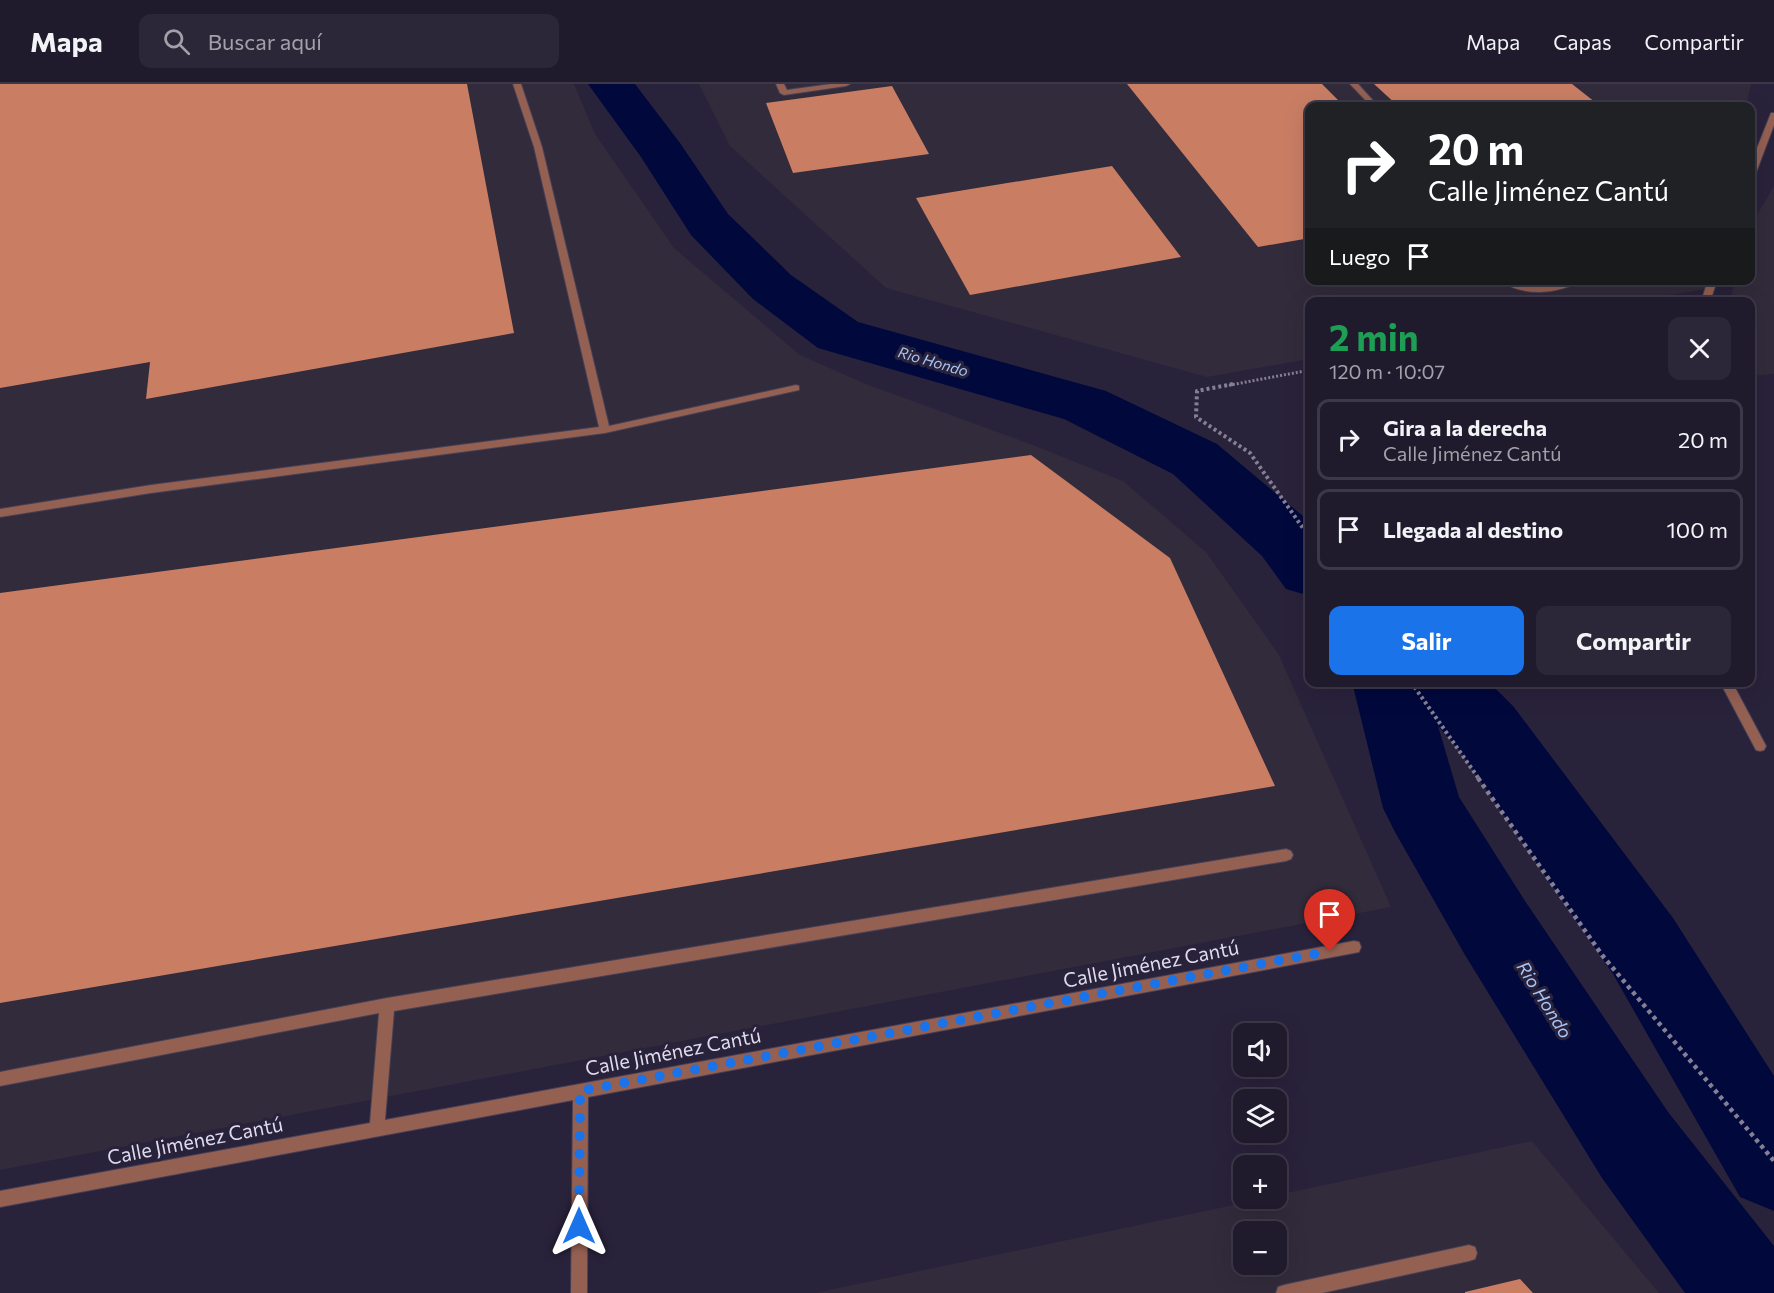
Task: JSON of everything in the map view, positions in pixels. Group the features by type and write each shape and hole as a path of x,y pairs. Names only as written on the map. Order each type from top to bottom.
{"street":[{"path":"517,84 538,147 605,430"},
{"path":"780,84 784,93 846,84"},
{"path":"1354,84 1371,102"},
{"path":"1755,165 1774,115"},
{"path":"1512,285 1520,290 1539,291 1561,285"},
{"path":"0,513 151,489 605,430 796,388"},
{"path":"1729,687 1760,746"},
{"path":"0,1078 387,1005 1286,855"},
{"name":"Calle Jiménez Cantú","path":"0,1199 1354,947"},
{"path":"377,1129 387,1005"},
{"path":"579,1293 580,1091"},
{"path":"1284,1293 1469,1253"}],"path":[{"path":"1305,371 1197,391 1196,417 1250,453 1305,531"},
{"path":"1414,687 1602,955 1774,1161"}],"shaded area":[{"path":"0,84 574,84 595,134 674,248 800,355 866,384 1033,445 1123,481 1206,552 1279,655 1391,907 0,1170"},
{"path":"699,84 1751,84 1747,102 1305,102 1305,285 1706,285 1705,289 1661,297 1305,297 1305,360 1207,377 886,288 730,146"},
{"path":"1774,186 1774,374 1755,376 1755,297 1731,297 1734,285 1755,285 1755,218"},
{"path":"1532,1141 1659,1293 815,1293 1233,1205 1233,1209 1287,1209 1287,1193"}],"building":[{"path":"0,84 467,84 514,333 146,399 150,362 0,388"},
{"path":"1127,84 1322,84 1340,102 1305,102 1305,239 1258,247"},
{"path":"1374,84 1572,84 1595,102 1394,102"},
{"path":"892,86 929,154 793,173 766,103"},
{"path":"1112,166 1181,257 970,295 916,198"},
{"path":"1031,455 1170,558 1275,786 0,1003 0,593"},
{"path":"1520,1279 1533,1293 1465,1293 1465,1292"}],"waterway":[{"name":"Rio Hondo","path":"611,84 663,153 709,224 772,287 838,335 1085,405 1195,459 1286,539 1305,564"},
{"name":"Rio Hondo","path":"1389,687 1423,808 1495,928 1635,1145 1747,1293"},
{"path":"1448,687 1486,728 1643,946 1774,1163"}],"route":[{"path":"579,1226 580,1091 1330,951"}]}
